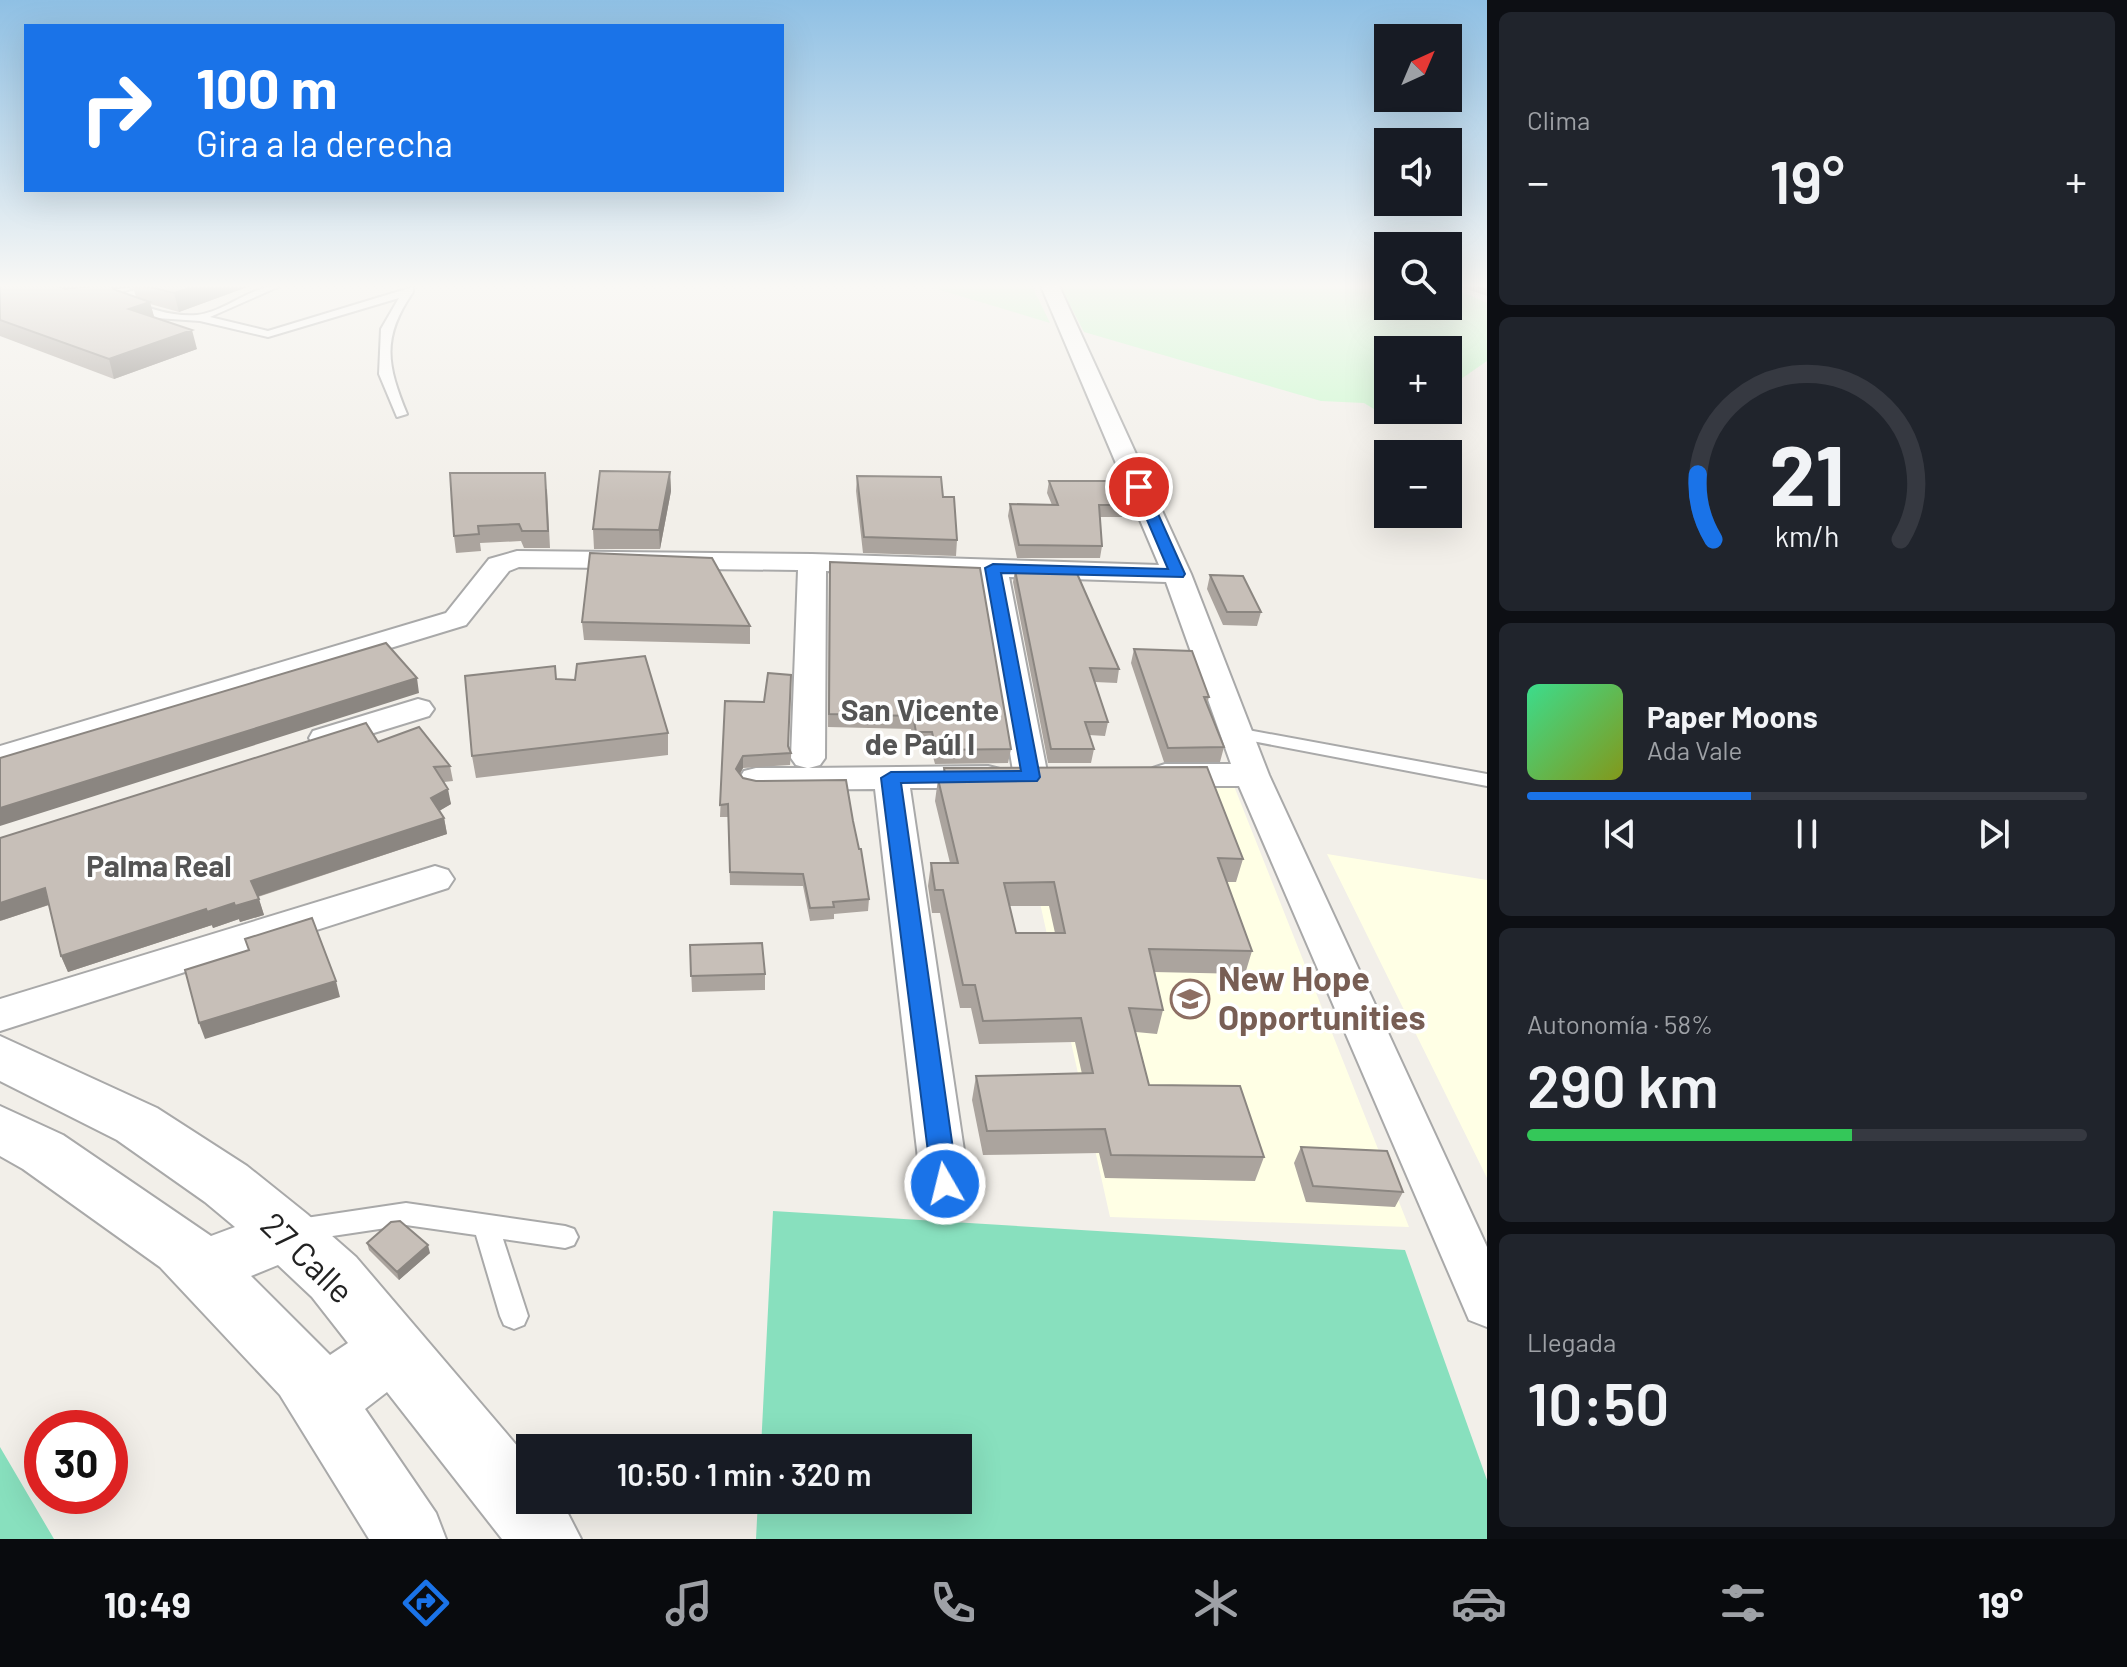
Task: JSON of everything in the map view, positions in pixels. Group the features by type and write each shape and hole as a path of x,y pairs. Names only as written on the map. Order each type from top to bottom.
{"street":[{"path":"1082,358 1177,574 1252,775 1487,1303"},
{"path":"0,757 456,619 499,565 517,559 812,562 1177,574"},
{"path":"808,758 812,562"},
{"path":"756,779 1047,776 993,568"},
{"path":"299,746 418,709"},
{"path":"1126,776 1252,775"},
{"path":"891,778 945,1184"},
{"path":"0,1015 435,879"},
{"name":"27 Calle","path":"0,1057 137,1124 226,1184 286,1233 334,1277 522,1506 545,1539"},
{"path":"0,1129 43,1152 182,1248 303,1373 410,1539"},
{"path":"202,1269 286,1233"},
{"path":"321,1401 393,1349"}],"lane":[{"path":"385,358 385,374 401,414"},
{"path":"1237,733 1487,780"},
{"path":"286,1233 406,1214 565,1237"},
{"path":"486,1226 514,1316"}],"shaded area":[{"name":"New Hope Opportunities","path":"1232,781 1409,1227 1110,1217 1013,782"},
{"path":"1327,854 1487,880 1487,1178"}],"green space":[{"path":"1173,358 1374,358 1374,409 1364,403 1321,401"},
{"path":"1462,358 1487,358 1487,361 1462,378"},
{"path":"773,1211 1405,1250 1487,1480 1487,1539 756,1539 757,1514 972,1514 972,1434 762,1434"},
{"path":"0,1447 24,1488 24,1514 39,1514 54,1539 0,1539"}],"building":[{"path":"600,471 670,472 659,530 593,529"},
{"path":"450,473 545,473 548,531 522,531 519,524 478,526 479,534 454,536"},
{"path":"857,476 941,477 943,497 954,497 957,540 864,537"},
{"path":"1049,481 1114,481 1124,505 1099,505 1102,546 1019,545 1010,504 1058,505"},
{"path":"590,553 712,558 750,626 582,622"},
{"path":"830,562 980,568 1011,749 936,750 932,732 916,732 913,716 829,714"},
{"path":"1075,569 1119,669 1090,668 1108,722 1085,722 1094,749 1051,749 1015,570"},
{"path":"1210,575 1243,576 1261,612 1227,612"},
{"path":"386,643 417,678 0,808 0,758"},
{"path":"1134,649 1192,651 1209,697 1204,697 1224,747 1168,748"},
{"path":"645,656 668,733 472,756 465,676 555,666 556,679 575,680 577,664"},
{"path":"768,673 791,675 788,746 791,753 743,756 736,769 743,778 756,781 846,780 869,899 833,902 834,907 810,908 803,874 730,872 728,804 720,805 725,701 764,702"},
{"path":"366,723 378,742 419,727 450,766 434,767 448,789 431,798 444,818 251,881 259,899 207,912 206,909 61,956 45,888 0,903 0,838"},
{"path":"1207,767 1243,859 1218,858 1252,951 1149,949 1163,1010 1129,1008 1149,1085 1240,1086 1264,1157 1111,1155 1105,1129 987,1131 976,1076 1093,1073 1081,1018 983,1021 975,985 963,985 943,890 935,890 931,863 958,863 938,779 946,779 944,768","holes":["1054,882 1065,933 1016,933 1004,883"]},
{"path":"312,918 336,981 199,1023 185,970 249,950 245,939"},
{"path":"762,943 765,974 691,976 690,945"},
{"path":"1301,1147 1387,1151 1403,1192 1313,1186"},
{"path":"400,1221 428,1245 397,1272 367,1243 391,1222"}],"place":[{"name":"New Hope Opportunities","path":"1190,999"}],"district":[{"name":"San Vicente de Paúl I","path":"920,728"},
{"name":"Palma Real","path":"159,867"}],"route":[{"path":"945,1184 891,778 1031,777 993,568 1177,574 1139,487"}]}
